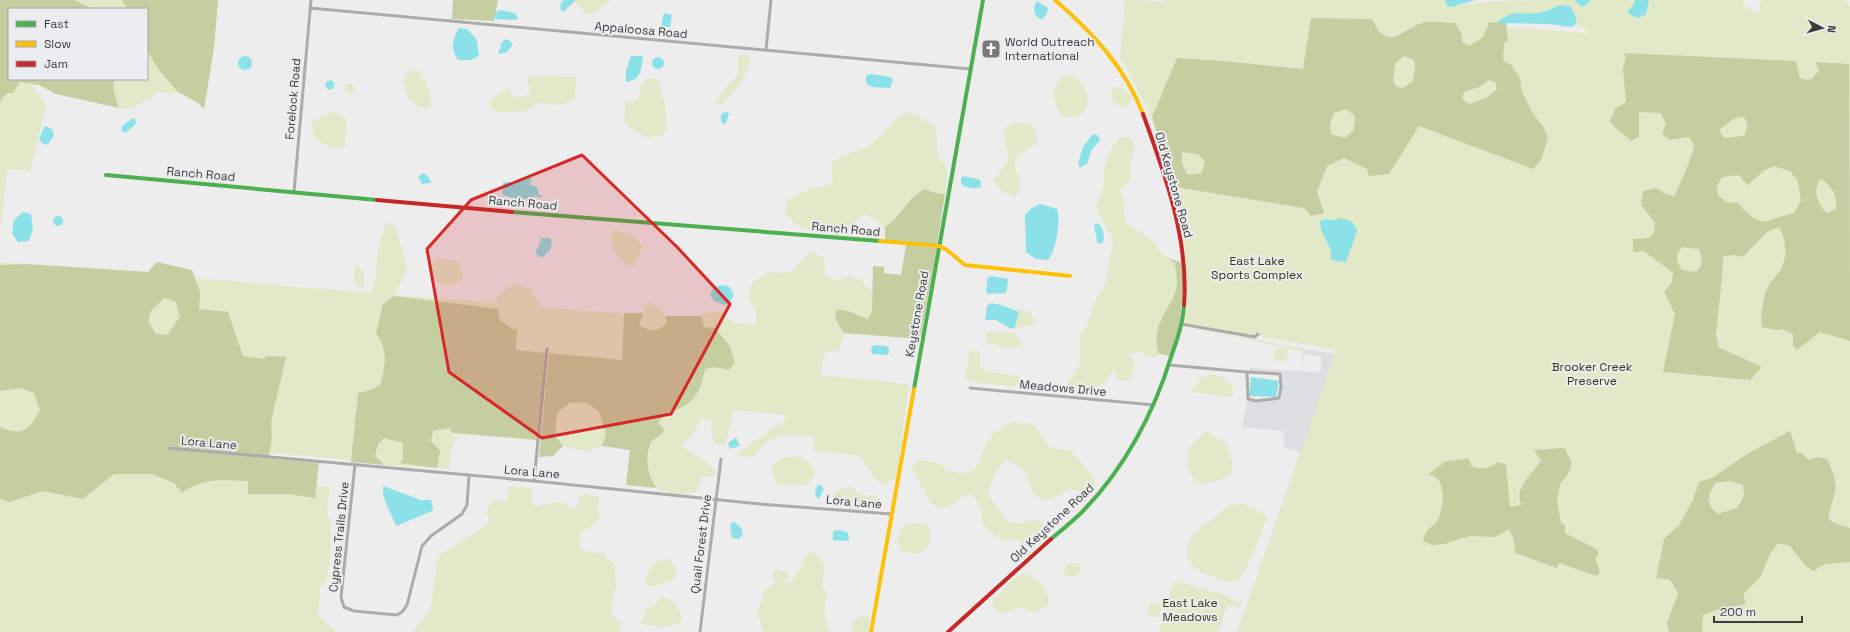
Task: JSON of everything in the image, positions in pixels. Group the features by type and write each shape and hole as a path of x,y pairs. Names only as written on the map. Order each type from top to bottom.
{"street":[{"name":"Forelock Road","path":"294,192 311,0"},
{"path":"766,50 771,0"},
{"name":"Keystone Road","path":"871,632 983,0"},
{"name":"Old Keystone Road","path":"948,632 1056,536 1100,493 1124,461 1154,405 1170,365 1183,317 1183,250 1174,210 1145,120 1135,96 1115,63 1081,22 1055,0"},
{"name":"Appaloosa Road","path":"310,8 970,69"},
{"name":"Ranch Road","path":"106,175 477,209 939,246"},
{"path":"939,246 947,249 958,262 965,265 1070,276"},
{"path":"1181,324 1255,337 1258,334"},
{"path":"534,481 547,349"},
{"path":"1170,365 1280,374 1281,386 1279,398 1256,400 1248,399 1247,372"},
{"name":"Meadows Drive","path":"970,388 1154,405"},
{"name":"Lora Lane","path":"170,448 534,481 691,496 715,500 892,514"},
{"name":"Quail Forest Drive","path":"700,632 721,459"},
{"name":"Cypress Trails Drive","path":"355,464 342,597 344,607 354,611 398,615 402,612 406,605 422,546 431,536 466,510 469,475"}],"highlighted area":[{"path":"582,155 677,247 730,304 671,414 542,438 449,372 427,249 471,200"}],"shaded area":[{"path":"1312,350 1335,354 1303,452 1285,448 1283,431 1242,427 1247,401 1257,402 1280,398 1283,387 1281,373 1249,371 1249,368 1301,371 1303,351","holes":["1304,354 1322,357 1320,373 1301,371"]}],"green space":[{"path":"0,0 219,0 207,96 156,92 154,96 129,109 119,108 113,89 31,84 46,105 30,171 7,169 0,235"},
{"path":"0,0 75,0 90,8 8,8 8,80 115,80 113,89 119,108 56,94 39,85 20,82 13,93 8,93 2,98 0,104"},
{"path":"122,0 218,0 214,47 204,109 198,103 178,92 159,70 148,53 148,8 127,8"},
{"path":"453,0 498,0 494,21 452,19"},
{"path":"576,0 611,0 592,14 583,13 581,7 574,2"},
{"name":"Brooker Creek Preserve","path":"1125,0 1167,2 1166,0 1446,0 1445,3 1452,7 1478,3 1512,1 1575,0 1577,3 1590,2 1590,0 1635,0 1633,5 1646,14 1649,0 1743,0 1744,5 1754,12 1758,12 1762,0 1845,0 1850,7 1850,632 1237,632 1336,350 1183,323 1185,252 1172,198 1176,187 1173,186 1148,109 1120,57","holes":["1560,5 1570,6 1577,19 1574,26 1578,25 1586,29 1587,33 1488,26 1487,23 1496,23 1508,15 1542,12","1325,219 1354,224 1356,230 1345,262 1333,253 1325,241 1321,225 1321,221"]},
{"path":"1311,18 1372,19 1378,30 1384,36 1391,37 1397,36 1418,24 1426,22 1455,23 1462,35 1462,42 1469,46 1482,38 1488,26 1487,22 1506,23 1508,40 1504,43 1503,60 1511,65 1520,78 1522,92 1532,112 1544,128 1548,138 1541,160 1533,169 1419,126 1389,174 1369,176 1367,169 1344,158 1327,166 1317,192 1324,213 1311,216 1304,208 1176,187 1152,117 1177,58 1303,69","holes":["1404,56 1414,60 1415,69 1413,81 1403,88 1397,87 1393,82 1395,64","1489,80 1495,82 1497,89 1486,98 1469,104 1462,99 1464,92 1479,87","1346,109 1355,116 1354,130 1345,138 1331,134 1330,124 1334,113","1182,152 1198,154 1205,161 1202,173 1190,175 1186,173 1182,163"]},
{"path":"1624,53 1796,61 1800,78 1806,80 1812,79 1819,70 1815,62 1849,64 1850,341 1820,332 1797,350 1793,346 1793,334 1782,329 1776,330 1762,327 1763,301 1766,291 1781,269 1785,259 1785,242 1779,227 1767,232 1743,257 1735,255 1723,256 1716,334 1718,347 1762,367 1750,380 1663,372 1675,314 1664,292 1672,282 1673,273 1644,251 1633,252 1633,239 1649,238 1654,232 1655,223 1641,205 1643,191 1656,188 1664,193 1674,196 1689,162 1694,145 1689,137 1670,140 1662,134 1666,124 1661,113 1639,112 1639,137 1631,141 1609,122 1615,109 1626,102 1623,68 1626,57","holes":["1744,117 1748,124 1744,136 1724,138 1719,130 1735,118","1774,166 1790,171 1798,181 1801,201 1794,213 1769,220 1758,220 1746,212 1738,203 1726,202 1718,195 1717,186 1722,177 1739,175 1747,185 1765,170","1821,179 1831,188 1836,200 1836,209 1827,213 1821,205 1816,192 1818,183","1682,247 1699,249 1702,261 1696,272 1682,270 1678,264 1678,254"]},
{"path":"744,54 749,57 750,63 745,76 736,89 721,105 718,105 716,102 725,89 738,75 738,57"},
{"path":"418,69 429,92 431,102 430,107 422,108 408,99 404,80 409,71"},
{"path":"1063,75 1076,78 1084,87 1087,106 1085,111 1080,115 1072,117 1061,115 1058,109 1054,95 1056,85"},
{"path":"538,76 576,77 575,99 560,105 539,103 522,112 497,112 490,107 490,100 509,88 514,97 531,94 527,78"},
{"path":"648,78 658,79 665,106 667,130 659,136 648,138 629,127 624,121 626,101 633,102 639,99 641,84"},
{"path":"350,84 355,89 350,94 345,89"},
{"path":"1119,87 1132,95 1130,103 1123,107 1117,106 1111,97 1113,88"},
{"path":"334,111 346,119 345,147 341,148 333,147 315,138 312,122"},
{"path":"905,113 916,114 936,128 938,156 947,168 945,194 935,193 902,208 892,223 885,227 865,213 838,237 822,232 810,231 797,225 785,213 787,201 806,190 828,186 833,181 831,165 835,161 870,145 895,120"},
{"path":"1013,122 1032,125 1038,136 1036,144 1016,156 1015,165 1021,184 1015,196 1003,193 993,180 1008,161 1003,130"},
{"path":"1120,137 1131,138 1134,147 1134,153 1130,166 1130,179 1124,187 1120,188 1122,198 1125,200 1124,216 1128,224 1153,241 1162,254 1175,263 1177,287 1158,328 1157,344 1159,354 1153,358 1138,352 1127,354 1134,360 1133,372 1129,381 1118,379 1114,369 1105,381 1094,388 1081,391 1066,391 1066,387 1080,363 1080,336 1089,321 1095,300 1104,288 1113,240 1096,208 1104,184 1104,170 1109,153"},
{"path":"925,189 935,193 945,194 937,245 885,241 885,227 891,223 918,193"},
{"path":"388,222 396,228 407,268 395,295 497,303 496,298 512,284 530,288 539,303 538,307 642,315 648,302 662,310 665,317 702,320 702,314 721,311 733,323 756,325 756,311 749,298 751,284 767,273 791,272 810,252 825,258 825,277 839,280 848,276 858,278 872,292 872,310 868,319 851,312 835,319 844,333 839,351 830,351 830,347 822,362 821,375 909,384 897,475 892,480 884,484 873,475 858,455 813,451 814,437 809,436 786,435 775,437 765,444 751,458 737,454 784,421 788,415 734,410 725,445 716,444 712,435 711,419 701,418 696,430 681,447 707,462 717,473 713,476 701,477 697,492 682,494 666,492 657,488 651,480 648,467 648,453 652,442 663,433 658,423 667,412 679,408 634,401 602,446 591,451 563,446 559,441 454,428 453,433 456,439 451,448 449,469 385,465 383,463 263,452 258,494 287,494 303,497 307,485 330,487 327,514 331,521 331,550 326,582 320,588 318,615 336,632 0,632 0,262 372,293 381,239"},
{"path":"616,230 632,235 643,246 635,264 629,268 613,249 611,234"},
{"path":"906,245 937,248 920,339 844,333 835,319 837,309 851,312 868,319 872,310 873,266 884,267 884,273 901,275"},
{"path":"437,258 459,262 463,278 452,286 443,285 433,280 430,267"},
{"path":"1168,258 1182,263 1183,284 1180,322 1170,356 1159,354 1157,344 1158,328 1177,287 1175,263"},
{"path":"157,262 192,270 200,292 199,309 228,312 243,356 263,359 267,356 286,357 271,422 272,438 269,456 169,446 169,449 319,463 315,498 287,494 248,494 248,481 222,480 199,484 182,493 174,483 152,474 114,474 83,499 43,491 9,502 0,499 0,427 14,431 24,430 29,427 40,410 34,393 20,388 0,391 0,265 27,264 148,272","holes":["164,298 176,302 180,317 167,335 156,334 148,321 151,311"]},
{"path":"358,265 364,273 364,287 362,288 359,287 354,279 355,266"},
{"path":"394,296 498,309 500,320 514,330 517,328 516,350 545,353 537,440 453,433 449,428 433,431 431,441 440,451 437,468 399,463 403,459 403,443 384,438 378,444 375,456 385,465 351,462 358,393 371,390 380,385 384,371 385,358 383,345 376,333 383,304"},
{"path":"1021,309 1031,313 1035,321 1033,325 1012,329 1015,327 1019,312 1015,310"},
{"path":"624,313 643,313 639,325 650,330 657,330 667,323 665,316 701,316 704,327 715,328 729,345 735,363 729,370 715,367 705,369 700,388 694,398 684,406 666,414 658,423 664,429 663,433 651,443 647,460 649,473 657,488 626,485 630,450 602,446 606,434 599,412 586,402 570,403 557,413 555,436 563,446 553,456 539,457 549,353 622,360"},
{"path":"1182,326 1312,350 1303,351"},
{"path":"986,332 1016,333 1022,346 1009,348 987,343"},
{"path":"1281,348 1286,350 1288,355 1286,360 1281,362 1276,360 1274,355 1276,350"},
{"path":"976,349 980,354 980,367 989,372 1021,376 1020,383 1014,387 965,379 969,352"},
{"path":"1211,374 1222,377 1233,386 1233,397 1190,392 1197,385 1198,380"},
{"path":"1012,422 1033,424 1047,444 1051,447 1055,449 1071,450 1095,480 1094,489 1089,494 1070,489 1053,498 1045,500 1036,496 1033,492 1024,471 1015,463 1006,460 995,474 988,492 996,507 1009,522 1022,524 1032,519 1042,522 1044,531 1041,538 1025,545 1015,539 1000,539 982,524 982,511 973,495 965,495 953,504 943,508 932,504 911,467 919,460 940,463 947,471 964,474 977,468 988,440 998,430"},
{"path":"1790,431 1797,453 1804,453 1803,455 1809,460 1818,457 1827,459 1832,469 1835,483 1834,495 1828,519 1837,524 1850,528 1850,562 1825,564 1813,571 1805,565 1789,545 1777,544 1770,554 1761,576 1743,595 1746,604 1716,610 1703,615 1702,632 1669,632 1667,623 1678,593 1670,580 1660,578 1656,579 1664,539 1679,525 1692,502 1699,482 1712,478 1747,454","holes":["1730,481 1743,485 1744,496 1737,508 1718,514 1709,503 1709,496 1715,483"]},
{"path":"1206,432 1226,443 1233,464 1230,474 1213,482 1200,483 1195,482 1188,467 1187,460 1190,449 1194,443"},
{"path":"1564,448 1572,462 1568,474 1560,484 1557,501 1561,523 1565,525 1565,533 1598,550 1598,556 1595,558 1600,572 1597,576 1559,563 1557,568 1515,553 1514,540 1509,529 1495,537 1470,536 1444,544 1432,545 1423,541 1427,531 1437,521 1443,502 1443,494 1439,481 1428,475 1444,462 1468,458 1472,466 1478,468 1493,466 1496,462 1506,464 1510,507 1522,505 1520,493 1522,487 1541,461 1534,450"},
{"path":"799,456 810,463 815,472 811,482 805,485 778,485 774,477 772,465 783,458"},
{"path":"508,486 532,488 531,502 533,506 558,502 576,509 580,494 599,496 597,513 600,514 596,523 581,532 579,544 583,551 606,554 606,559 614,563 616,584 611,612 613,618 622,622 620,632 412,632 430,611 436,572 435,562 440,555 487,525 489,519 486,513 489,506 495,500 501,502 507,501"},
{"path":"851,487 859,494 876,496 881,502 874,507 854,509 845,507 832,498 838,491"},
{"path":"1241,503 1264,514 1267,517 1253,553 1239,580 1229,582 1202,573 1191,564 1186,552 1192,535 1229,506"},
{"path":"909,523 928,524 930,532 928,545 921,552 915,554 900,550 897,538 903,527"},
{"path":"808,553 815,553 824,565 822,588 828,593 825,603 825,617 829,632 763,632 757,613 765,590 777,582 773,580 773,572 776,569 788,572 788,578 783,581 792,582"},
{"path":"665,558 676,567 675,578 666,583 648,586 645,579 653,565"},
{"path":"1071,563 1079,563 1081,571 1071,578 1063,574 1065,567"},
{"path":"1024,573 1033,577 1043,587 1049,601 1046,608 1032,612 1023,608 1016,608 1001,614 994,608 993,599 1003,591 1011,581"},
{"name":"East Lake Meadows","path":"1174,581 1229,596 1229,599 1242,603 1240,608 1227,605 1219,632 1159,632"},
{"path":"662,596 673,602 678,608 682,620 679,624 662,627 641,624 646,609 655,605"},
{"path":"1151,602 1162,606 1158,618 1147,614"},
{"path":"859,617 869,617 869,632 851,632 852,623"}],"water":[{"path":"565,0 576,0 563,12 560,8 561,2"},
{"path":"1446,0 1476,0 1448,7 1445,2"},
{"path":"1575,0 1590,0 1590,2 1582,7"},
{"path":"1635,0 1649,0 1646,14 1638,18 1627,13"},
{"path":"1037,1 1048,8 1047,13 1042,20 1034,12 1034,7"},
{"path":"1560,5 1570,6 1577,19 1574,26 1496,23 1508,15 1542,12"},
{"path":"499,10 515,13 518,18 515,20 495,19 495,13"},
{"path":"664,13 672,15 670,27 661,27"},
{"path":"459,28 467,29 477,40 479,56 471,60 458,60 453,47 453,40"},
{"path":"505,39 509,40 513,45 507,52 500,54 498,52 501,48 500,45"},
{"path":"245,56 250,58 252,63 250,68 245,70 240,68 238,63 240,58"},
{"path":"631,56 643,56 641,69 640,73 635,79 626,82 626,71"},
{"path":"656,57 660,57 664,63 660,69 656,69 652,65 652,61"},
{"path":"871,74 891,77 893,80 890,88 872,87 866,83 866,75"},
{"path":"328,81 332,81 334,85 332,89 328,89 326,87 326,83"},
{"path":"728,112 729,115 725,124 723,124 721,116 723,113"},
{"path":"133,118 135,119 136,124 125,133 121,130 123,125"},
{"path":"45,126 51,128 54,135 48,144 44,145 39,139"},
{"path":"1093,134 1098,135 1100,140 1091,151 1087,164 1080,168 1078,163 1083,147"},
{"path":"423,173 428,176 432,182 431,183 422,184 418,177"},
{"path":"964,176 981,181 981,187 971,188 961,184 961,178"},
{"path":"529,177 531,178 530,185 537,187 539,195 542,195 541,198 535,196 532,199 516,199 503,195 503,182 517,182"},
{"path":"1040,204 1057,209 1058,214 1058,228 1055,243 1051,256 1048,260 1036,259 1026,252 1025,215 1030,209"},
{"path":"23,212 31,214 33,229 29,241 18,242 12,234 14,220"},
{"path":"56,216 60,216 62,217 62,225 56,226 53,223 53,219"},
{"path":"1339,218 1348,220 1354,224 1357,231 1346,262 1331,260 1331,251 1321,230 1320,221 1325,219 1337,220"},
{"path":"1098,223 1103,233 1104,239 1102,244 1097,242 1094,225"},
{"path":"541,238 550,238 552,242 550,250 543,257 539,257 535,251 539,246"},
{"path":"992,276 1008,279 1007,290 1005,293 988,294 986,291 988,277"},
{"path":"723,285 730,287 734,295 730,302 724,305 714,301 710,294 714,287"},
{"path":"990,303 1001,305 1019,312 1015,327 1011,329 996,320 985,320 987,306"},
{"path":"874,345 886,346 889,349 889,353 887,355 872,354 871,348"},
{"path":"1251,377 1279,381 1276,397 1249,396"},
{"path":"735,438 740,446 730,449 728,443"},
{"path":"820,484 824,489 819,499 815,495 816,488"},
{"path":"383,486 421,500 431,500 433,508 432,511 396,526 385,501"},
{"path":"733,522 742,529 742,536 739,539 732,538 730,525"},
{"path":"840,530 848,533 849,541 833,540 833,531"}],"traffic: fast":[{"path":"914,389 983,0"},
{"path":"106,175 377,200"},
{"path":"512,212 880,241"},
{"path":"1051,539 1079,515 1098,495 1112,477 1136,439 1156,399 1164,378 1179,331 1184,305"}],"traffic: slow":[{"path":"1055,0 1069,12 1106,51 1127,81 1143,114"},
{"path":"880,241 939,246 947,250 965,265 1070,276"},
{"path":"871,632 914,389"}],"traffic: jam":[{"path":"1143,114 1174,207 1183,256 1185,280 1184,305"},
{"path":"377,200 512,212"},
{"path":"948,632 1051,539"}],"place":[{"name":"World Outreach International","path":"991,49"}],"park label":[{"name":"East Lake Sports Complex","path":"1257,268"}]}
